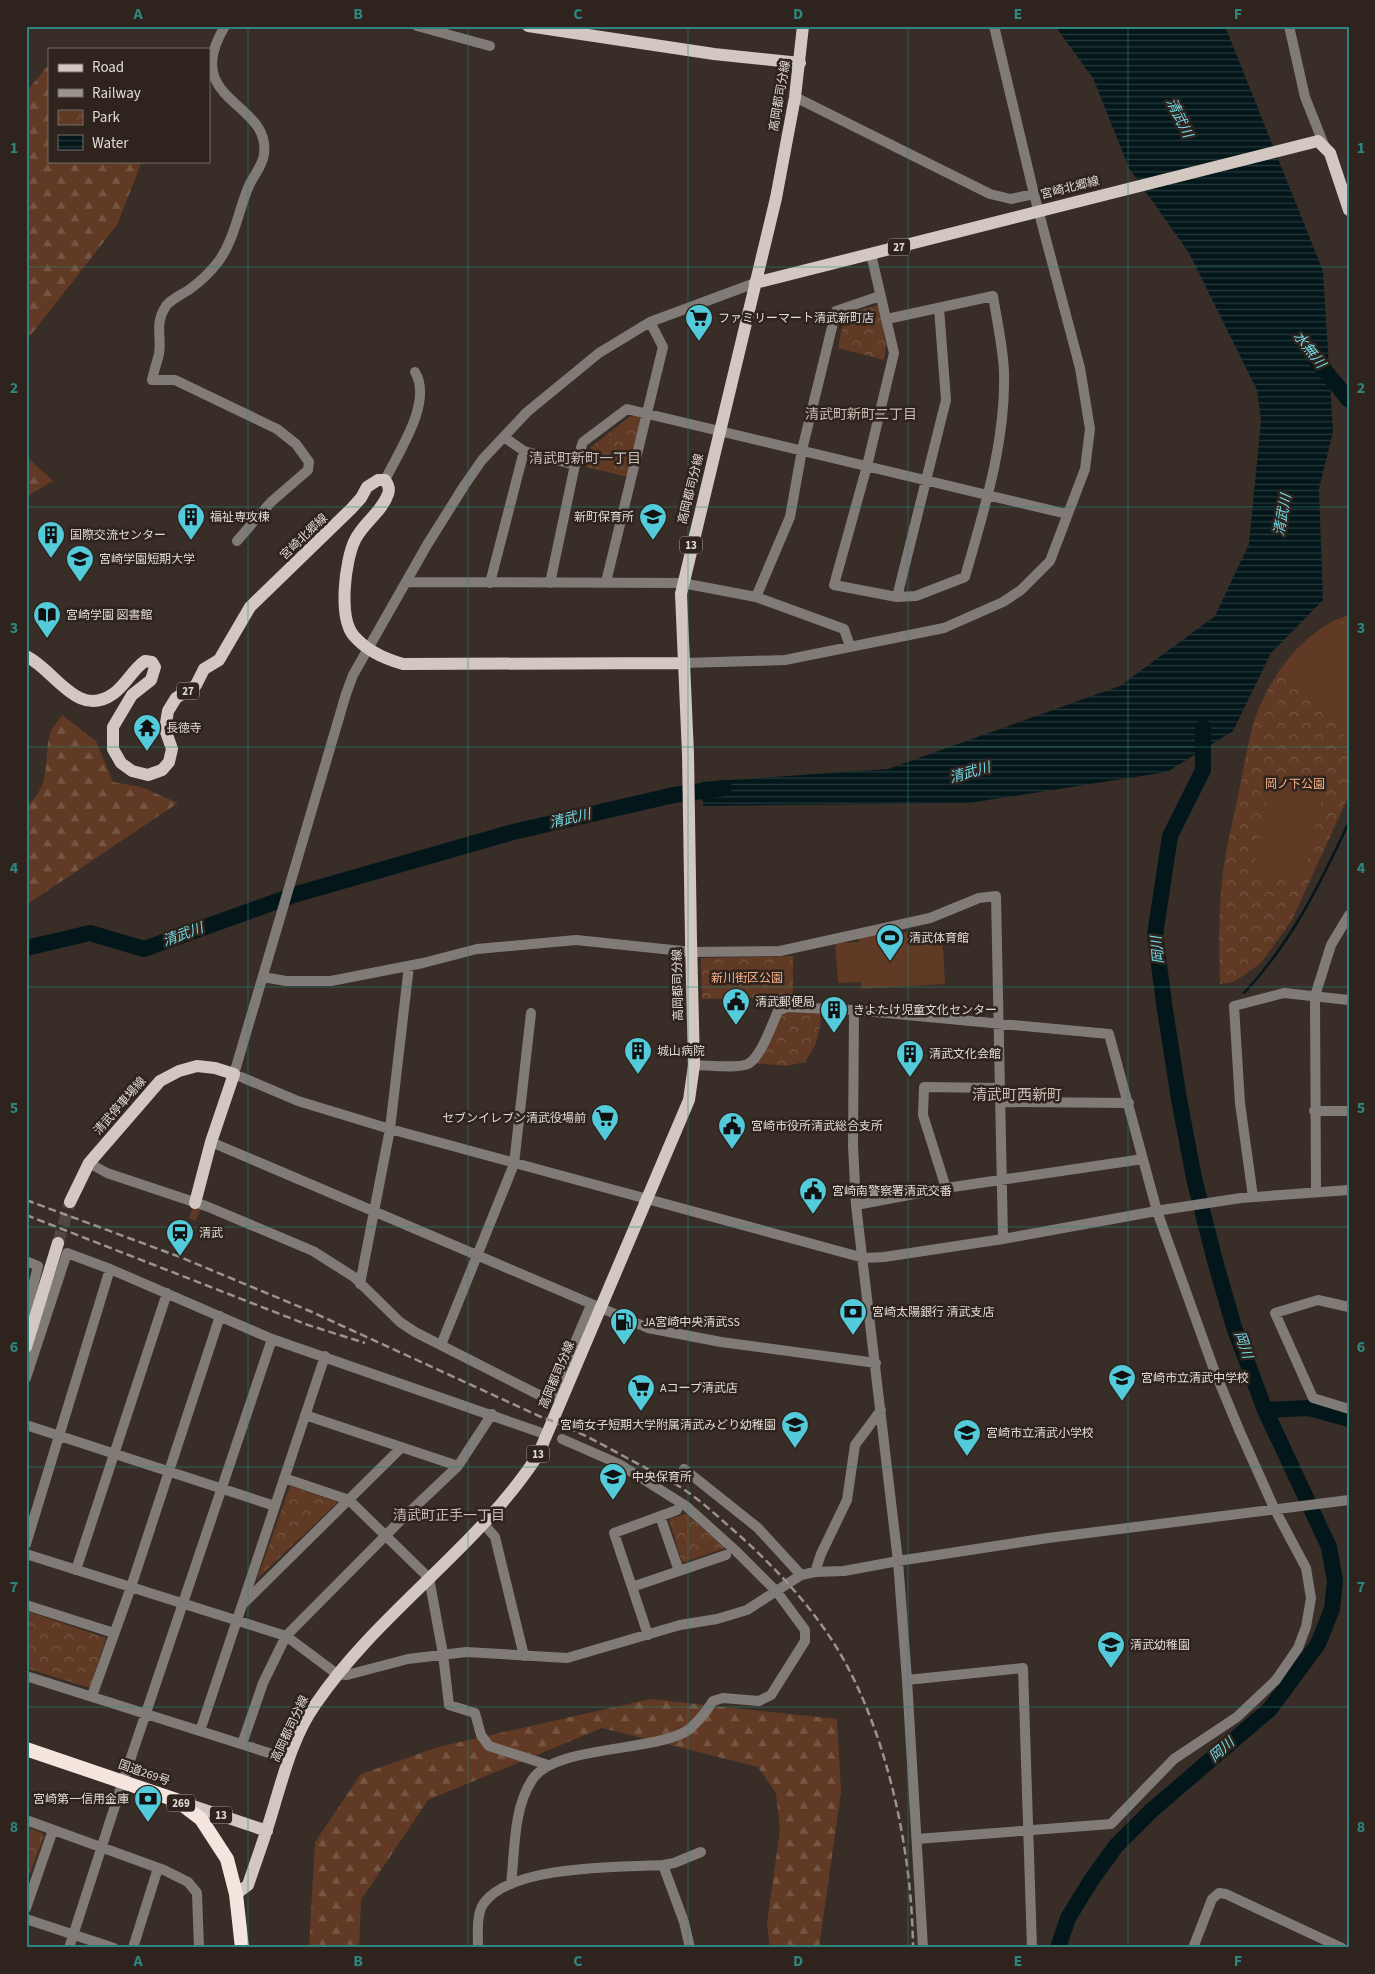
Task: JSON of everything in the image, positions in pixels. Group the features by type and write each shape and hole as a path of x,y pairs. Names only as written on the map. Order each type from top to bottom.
{"highway":[{"name":"国道269号","path":"26,1749 176,1800 201,1819 227,1859 236,1894 242,1948"}],"main road":[{"path":"528,26 714,54 800,63"},
{"name":"高岡都司分線","path":"236,1894 248,1885 288,1759 313,1707 337,1674 484,1523 523,1478 538,1455 595,1307 648,1199 689,1100 694,1064 688,754 682,583 776,198 795,97 803,26"},
{"path":"1319,143 1335,166 1349,210"},
{"name":"宮崎北郷線","path":"755,282 1040,210 1319,143"},
{"name":"宮崎北郷線","path":"26,656 37,661 74,696 89,702 102,701 114,694 123,686 135,668 145,661 152,662 155,667 151,680 132,695 113,727 113,749 120,763 132,771 148,775 162,770 169,762 172,749 164,729 168,711 176,698 196,685 204,669 219,660 250,607 352,509 367,487 378,480 385,480"},
{"path":"385,480 388,483 389,492 382,505 355,539 348,558 346,575 346,618 352,635 368,649 388,660 403,664 684,663"},
{"name":"清武停車場線","path":"70,1202 89,1163 160,1081 179,1071 197,1066 215,1068 234,1074"},
{"path":"195,1202 211,1142 234,1074"},
{"path":"26,1347 58,1243"},
{"name":"13","path":"176,1800 267,1830"}],"street":[{"path":"225,26 213,54 214,80 257,126 263,141 264,154 248,187 232,236 218,262 192,287 166,305 157,326 159,352 152,380 175,380 277,429 296,444 309,462 308,470 271,502 237,541"},
{"path":"417,26 490,46"},
{"path":"684,663 786,660 944,628 1003,602 1021,590 1050,561 1085,469 1090,429 1080,368 1040,210 1034,194 994,26"},
{"path":"1289,26 1304,98 1319,143"},
{"path":"795,97 990,194 1010,200 1034,194"},
{"path":"871,254 894,353 867,466 834,585 896,598 916,596 965,577 988,495 1002,418 1004,371 993,296 887,319"},
{"path":"755,282 650,322 599,353 573,372 527,412 482,460 464,486 353,675 234,1074 298,1101 390,1129 864,1258 884,1257 1002,1239 1162,1210 1241,1198 1316,1190 1349,1190"},
{"path":"756,597 790,517 802,450 836,311 880,296"},
{"path":"896,598 946,400 939,308"},
{"path":"606,582 663,347 650,322"},
{"path":"385,480 419,410 422,388 416,372"},
{"path":"550,583 575,465 583,442 627,409 1067,514"},
{"path":"504,437 524,451 575,465"},
{"path":"490,583 524,451"},
{"path":"407,582 682,583 756,597 844,629 850,646"},
{"path":"263,977 286,981 331,981 409,966 477,949 576,940 780,951 930,918 979,898 996,896 1002,1239"},
{"path":"1316,1190 1314,1110 1315,996 1331,945 1349,914"},
{"path":"360,1284 390,1129 409,966"},
{"path":"1254,1198 1240,1103 1234,1006 1284,993 1349,1000"},
{"path":"694,1064 739,1066 749,1064 762,1047 778,1010 786,1007 854,1010 1109,1034 1143,1159 1162,1210 1213,1367 1306,1568 1311,1598 1306,1627 1298,1648 1276,1680 1237,1717 1174,1759 1111,1824 917,1839"},
{"path":"854,1010 853,1146 856,1205 864,1258 898,1560 908,1680 923,1948"},
{"path":"441,1345 514,1164 531,1013"},
{"path":"946,1188 923,1116 924,1087 999,1088"},
{"path":"1000,1102 1129,1103"},
{"path":"1314,1110 1349,1111"},
{"path":"211,1142 648,1328 876,1363"},
{"path":"856,1205 946,1188 1143,1159"},
{"path":"89,1163 107,1173 195,1202 313,1251 337,1264 400,1322 541,1396 552,1396 595,1307"},
{"path":"26,1378 67,1253 110,1268 272,1339 492,1414 539,1432"},
{"path":"26,1261 38,1266 26,1314"},
{"path":"26,1544 110,1268"},
{"path":"76,1570 167,1293"},
{"path":"1349,1307 1318,1300 1275,1312 1313,1398 1349,1408"},
{"path":"92,1696 131,1587 220,1316"},
{"path":"69,1948 272,1339"},
{"path":"200,1731 325,1356"},
{"path":"815,1572 821,1554 847,1500 855,1445 881,1410"},
{"path":"242,1744 263,1683 286,1636 385,1536 458,1466 492,1414"},
{"path":"305,1415 458,1466"},
{"path":"26,1425 275,1506"},
{"path":"511,1884 519,1817 525,1793 533,1778 548,1765 579,1756 664,1739 685,1732 706,1714 713,1701 760,1701 771,1695 805,1641 805,1630 777,1592 737,1552 686,1506 619,1464 562,1439"},
{"path":"242,1606 402,1447"},
{"path":"684,1468 758,1528 802,1575"},
{"path":"284,1478 348,1500 429,1578 443,1654 449,1705 476,1713 481,1735 489,1746 548,1765"},
{"path":"26,1554 286,1636 337,1674 347,1675 408,1659 466,1652 568,1658 680,1625 747,1610 802,1575 815,1572 844,1571 898,1560 1344,1500"},
{"path":"648,1635 614,1532 678,1510"},
{"path":"660,1516 679,1571"},
{"path":"484,1523 495,1537 524,1656"},
{"path":"632,1587 726,1555"},
{"path":"26,1604 114,1633"},
{"path":"908,1680 1023,1668 1030,1831 1032,1948"},
{"path":"26,1676 288,1759"},
{"path":"26,1820 158,1868 188,1882 197,1893 199,1948"},
{"path":"26,1908 30,1887 53,1830"},
{"path":"478,1948 482,1904 490,1896 511,1884 545,1874 564,1871 663,1865 701,1852"},
{"path":"663,1865 684,1922 690,1948"},
{"path":"132,1948 158,1868"},
{"path":"1193,1948 1212,1899 1219,1893 1226,1894 1342,1948"},
{"path":"235,1948 236,1894"},
{"path":"26,1919 114,1948"}],"green space":[{"path":"48,67 48,162 142,162 117,225 26,341 26,92"},
{"path":"879,305 886,345 884,360 838,348 845,314"},
{"path":"633,414 644,416 628,477 586,467 591,447"},
{"path":"26,456 53,481 26,497"},
{"name":"岡ノ下公園","path":"1349,615 1349,795 1292,920 1261,963 1234,982 1220,984 1219,953 1223,874 1248,746 1258,711 1276,676 1301,645 1316,632 1332,622"},
{"path":"1349,621 1349,740 1287,669 1298,653 1314,639 1331,628"},
{"path":"62,715 96,741 113,782 141,787 178,803 26,905 26,807 35,798 44,779 48,741 51,731"},
{"path":"1270,782 1323,795 1303,881 1253,872"},
{"name":"清武体育館","path":"942,930 945,984 861,989 861,982 838,983 835,943 859,942 859,935"},
{"name":"新川街区公園","path":"793,956 793,997 702,999 701,958"},
{"name":"新川街区公園","path":"787,1009 821,1011 818,1038 805,1062 786,1066 753,1063 779,1013"},
{"path":"193,1207 201,1209 195,1221 189,1218"},
{"path":"290,1486 338,1502 257,1579"},
{"path":"686,1514 725,1548 682,1563 669,1519"},
{"path":"26,1611 106,1638 90,1688 26,1668"},
{"path":"650,1699 837,1719 841,1792 819,1948 770,1948 767,1923 780,1830 776,1793 758,1767 602,1728 428,1800 361,1900 359,1948 309,1948 315,1842 361,1774 438,1747"},
{"path":"26,1827 42,1833 44,1836 29,1876 26,1879"}],"water":[{"path":"1055,26 1225,26 1323,271 1333,432 1319,489 1323,600 1271,653 1233,731 1167,772 969,803 703,806 702,782 888,769 1120,686 1215,616 1249,544 1261,421 1257,390 1189,253 1129,168 1093,78"}],"waterway":[{"name":"水無川","path":"1317,361 1349,400"},
{"name":"岡川","path":"1058,1948 1068,1918 1092,1879 1116,1846 1152,1810 1270,1709 1318,1644 1332,1609 1335,1581 1329,1547 1265,1410 1234,1327 1215,1261 1194,1178 1165,1010 1155,935 1170,836 1203,770 1203,728"},
{"name":"清武川","path":"26,948 90,933 144,949 297,894 513,832 674,795 724,788"},
{"path":"1244,993 1276,954 1303,912 1349,822"},
{"path":"1265,1410 1309,1408 1349,1419"}],"tunnel":[{"path":"58,1243 70,1202"}],"railway":[{"path":"26,1200 180,1257 312,1312 573,1430 677,1485 694,1496 762,1556 804,1602 823,1627 844,1661 863,1699 891,1781 900,1824 907,1866 913,1948"},
{"path":"26,1215 308,1325 365,1343"}],"place":[{"name":"ファミリーマート清武新町店","path":"699,342"},
{"name":"福祉専攻棟","path":"191,541"},
{"name":"新町保育所","path":"653,541"},
{"name":"国際交流センター","path":"51,559"},
{"name":"宮崎学園短期大学","path":"80,583"},
{"name":"宮崎学園 図書館","path":"47,639"},
{"name":"長徳寺","path":"147,752"},
{"name":"清武体育館","path":"890,962"},
{"name":"清武郵便局","path":"736,1026"},
{"name":"きよたけ児童文化センター","path":"834,1034"},
{"name":"城山病院","path":"638,1075"},
{"name":"清武文化会館","path":"910,1078"},
{"name":"セブンイレブン清武役場前","path":"605,1142"},
{"name":"宮崎市役所清武総合支所","path":"732,1150"},
{"name":"宮崎南警察署清武交番","path":"813,1215"},
{"name":"清武","path":"180,1257"},
{"name":"宮崎太陽銀行 清武支店","path":"853,1336"},
{"name":"JA宮崎中央清武SS","path":"624,1346"},
{"name":"宮崎市立清武中学校","path":"1122,1402"},
{"name":"Aコープ清武店","path":"641,1412"},
{"name":"宮崎女子短期大学附属清武みどり幼稚園","path":"795,1449"},
{"name":"宮崎市立清武小学校","path":"967,1457"},
{"name":"中央保育所","path":"613,1501"},
{"name":"清武幼稚園","path":"1111,1669"},
{"name":"宮崎第一信用金庫","path":"148,1823"}],"district":[{"name":"清武町新町二丁目","path":"861,415"},
{"name":"清武町新町一丁目","path":"585,459"},
{"name":"清武町西新町","path":"1017,1095"},
{"name":"清武町正手一丁目","path":"449,1516"}]}
